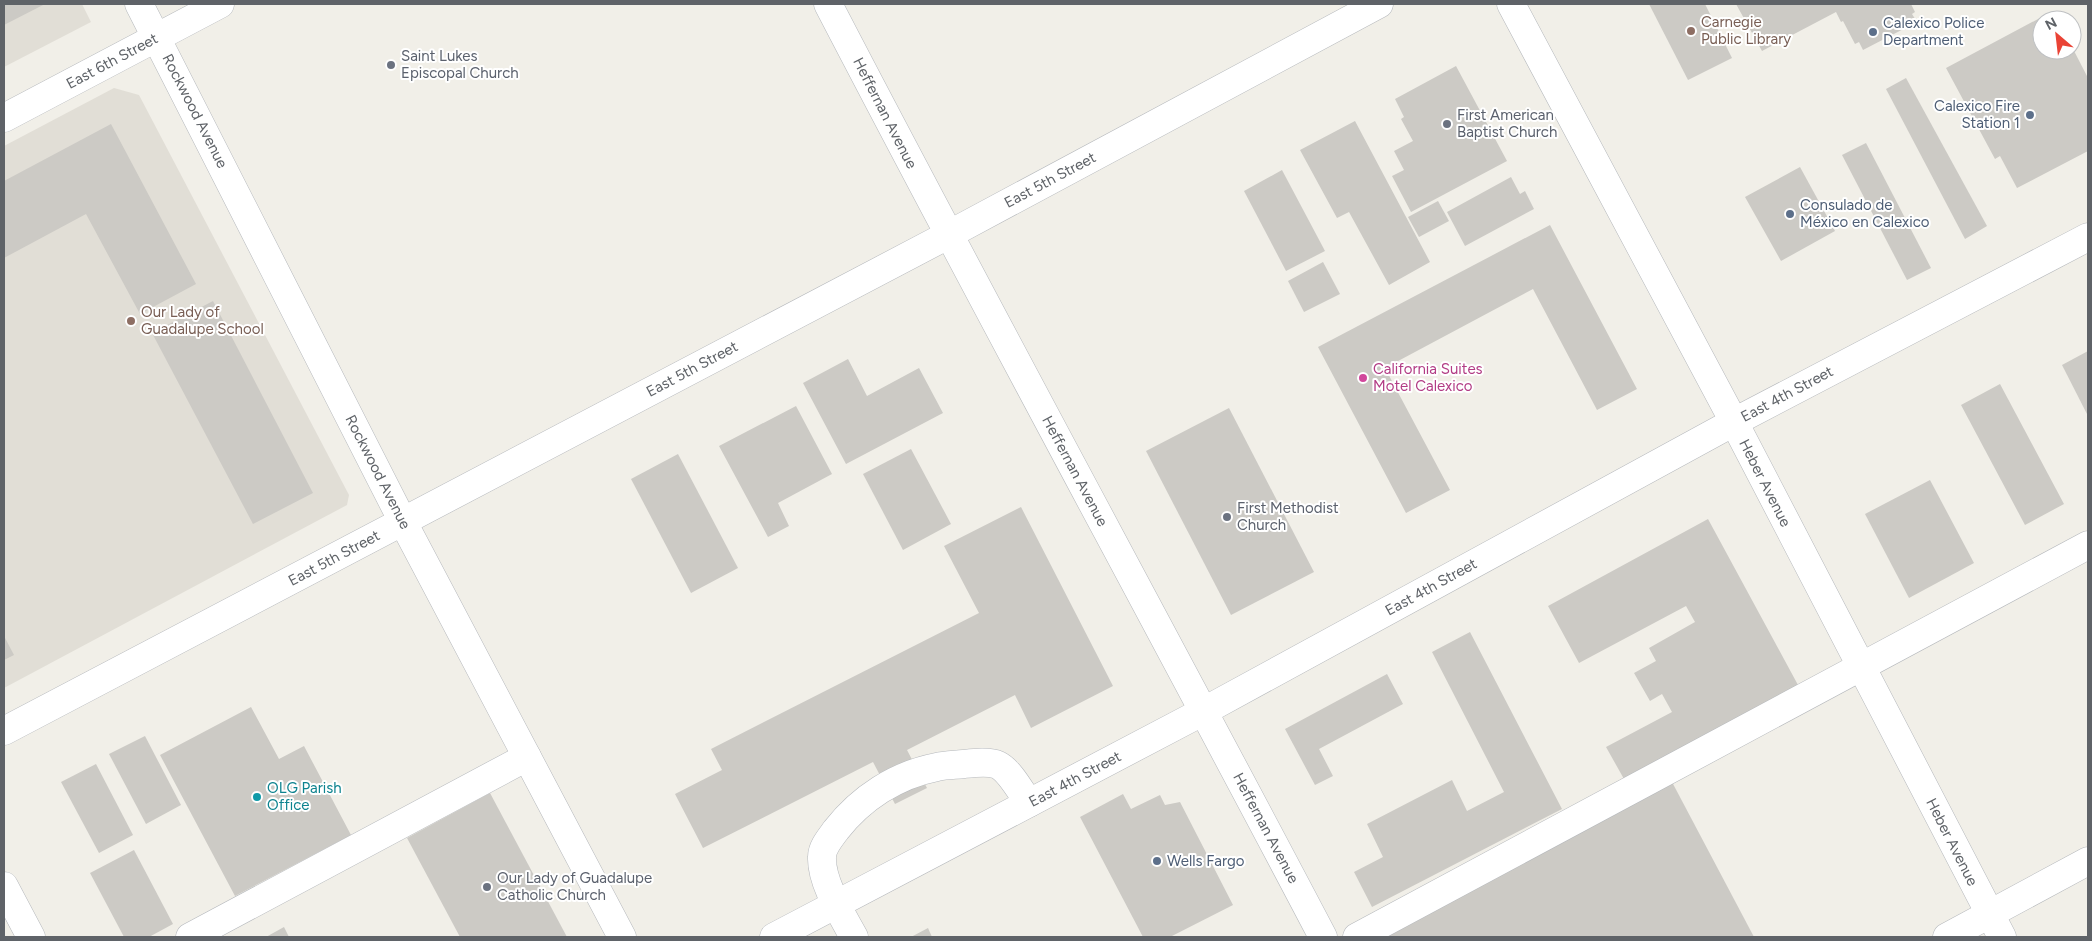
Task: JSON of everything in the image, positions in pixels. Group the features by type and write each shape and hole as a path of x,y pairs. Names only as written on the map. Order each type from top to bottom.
{"street":[{"name":"Rockwood Avenue","path":"139,4 403,522 622,937"},
{"name":"East 6th Street","path":"4,118 220,4"},
{"name":"Heffernan Avenue","path":"828,4 948,235 1204,711 1323,937"},
{"name":"East 5th Street","path":"4,732 948,235 1379,4"},
{"name":"Heber Avenue","path":"1511,4 1734,422 1995,926"},
{"name":"East 4th Street","path":"774,937 1204,711 1734,422 2088,237"},
{"path":"1357,937 1862,668 2088,545"},
{"path":"190,937 527,757"},
{"path":"854,937 836,905 824,871 821,855 828,841 855,808 880,789 912,774 938,766 974,763 997,765 1013,780 1029,804"},
{"path":"1946,937 1995,926 2088,861"},
{"path":"4,886 31,937"}],"shaded area":[{"path":"4,4 82,4 91,22 4,67"},
{"name":"Our Lady of Guadalupe School","path":"114,88 139,95 349,495 347,505 4,688 4,146"}],"building":[{"path":"4,4 45,4 4,25"},
{"name":"Carnegie Public Library","path":"1649,4 1705,4 1732,58 1688,80"},
{"name":"Calexico Police Department","path":"1736,4 1911,4 1915,12 1912,14 1917,22 1863,50 1859,42 1855,44 1836,12 1762,51"},
{"name":"Calexico Fire Station 1","path":"2032,22 2032,60 2079,60 2088,78 2088,151 2017,188 2000,156 1995,159 1946,68"},
{"path":"1456,66 1507,161 1411,212 1392,176 1404,170 1394,151 1413,141 1401,119 1404,117 1395,99"},
{"path":"1906,78 1987,226 1965,239 1886,89"},
{"path":"1355,121 1430,262 1389,285 1349,212 1337,218 1300,150"},
{"path":"111,124 196,284 140,314 86,214 4,258 4,181"},
{"path":"1866,143 1931,268 1907,280 1842,155"},
{"name":"Consulado de México en Calexico","path":"1800,167 1835,231 1781,261 1745,197"},
{"path":"1282,170 1325,251 1286,271 1244,191"},
{"path":"1511,177 1520,194 1525,191 1534,209 1465,246 1447,212"},
{"path":"1438,201 1449,221 1419,237 1408,217"},
{"name":"California Suites Motel Calexico","path":"1550,225 1637,389 1597,410 1533,289 1385,368 1450,490 1406,513 1318,347"},
{"path":"1323,262 1340,294 1304,312 1288,281"},
{"path":"213,301 313,493 253,524 152,333"},
{"path":"2088,351 2088,416 2062,365"},
{"path":"848,359 867,396 919,368 943,413 846,464 803,383"},
{"path":"2000,384 2064,504 2025,525 1961,405"},
{"path":"796,406 832,474 778,503 789,526 768,537 719,446"},
{"path":"1229,408 1314,572 1231,615 1146,451"},
{"path":"911,449 951,524 903,550 863,474"},
{"path":"678,454 738,568 691,593 631,479"},
{"path":"1930,480 1974,563 1909,598 1865,514"},
{"path":"1021,507 1113,686 1031,728 1015,695 907,750 927,788 895,804 873,762 703,848 675,794 722,770 711,749 979,613 944,546"},
{"path":"1708,519 1798,685 1624,779 1606,747 1672,712 1662,694 1650,701 1634,673 1656,661 1649,648 1695,622 1686,606 1579,663 1548,606"},
{"path":"1470,632 1562,809 1372,907 1354,872 1383,857 1367,824 1452,780 1467,811 1504,792 1432,652"},
{"path":"4,636 14,655 4,660"},
{"path":"1387,674 1403,704 1319,749 1333,776 1315,785 1285,729"},
{"name":"OLG Parish Office","path":"251,707 279,759 304,746 351,835 235,896 160,755"},
{"path":"145,736 181,805 146,824 109,754"},
{"path":"96,764 133,835 99,853 61,782"},
{"path":"1672,782 1754,937 1381,937"},
{"name":"Our Lady of Guadalupe Catholic Church","path":"490,793 567,937 460,937 407,838"},
{"name":"Wells Fargo","path":"1123,794 1131,809 1160,795 1165,805 1180,802 1233,905 1170,937 1143,937 1080,817"},
{"path":"134,850 173,924 149,937 124,937 90,873"},
{"path":"284,927 289,937 266,937"},
{"path":"928,928 932,937 911,937"}],"place":[{"name":"Carnegie Public Library","path":"1691,31"},
{"name":"Calexico Police Department","path":"1873,32"},
{"name":"Saint Lukes Episcopal Church","path":"391,65"},
{"name":"Calexico Fire Station 1","path":"2030,115"},
{"name":"First American Baptist Church","path":"1447,124"},
{"name":"Consulado de México en Calexico","path":"1790,214"},
{"name":"Our Lady of Guadalupe School","path":"131,321"},
{"name":"California Suites Motel Calexico","path":"1363,378"},
{"name":"First Methodist Church","path":"1227,517"},
{"name":"OLG Parish Office","path":"257,797"},
{"name":"Wells Fargo","path":"1157,861"},
{"name":"Our Lady of Guadalupe Catholic Church","path":"487,887"}]}
